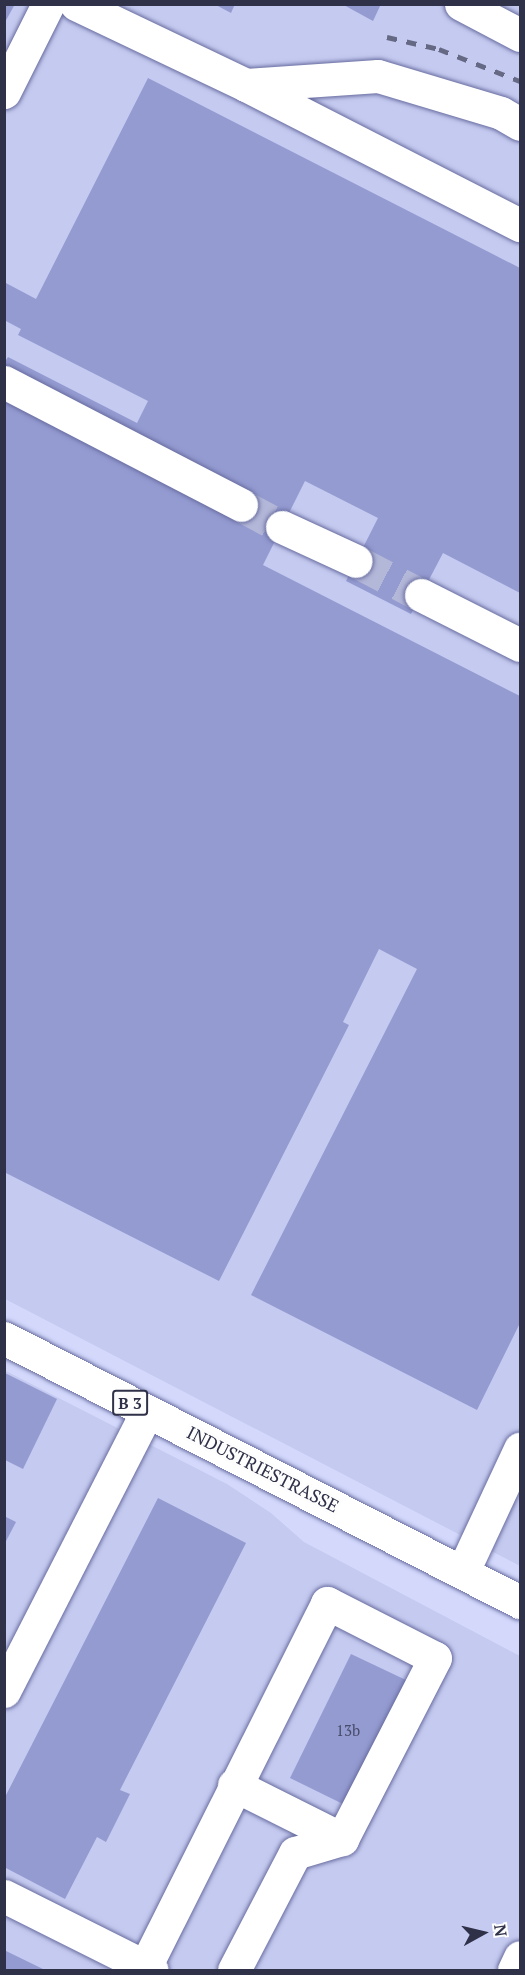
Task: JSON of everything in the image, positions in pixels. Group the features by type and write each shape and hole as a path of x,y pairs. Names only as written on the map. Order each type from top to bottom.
{"main road":[{"path":"4,92 48,4"},
{"path":"76,4 246,85 520,225"},
{"path":"461,4 520,34"},
{"path":"246,85 378,76 501,113 520,124"},
{"path":"4,382 241,505"},
{"path":"282,527 356,561"},
{"path":"422,595 520,645"},
{"name":"INDUSTRIESTRASSE","path":"4,1338 520,1602"},
{"path":"4,1691 147,1411"},
{"path":"463,1571 520,1449"},
{"path":"4,1896 148,1969 234,1785 327,1603 435,1658 342,1839 295,1853 234,1971"},
{"path":"234,1785 342,1839"},
{"path":"514,1971 520,1957"}],"shaded area":[{"path":"4,5 520,5 520,1566 5,1299"},
{"path":"4,1370 227,1484 271,1513 304,1542 520,1656 520,1970 5,1970"}],"building":[{"path":"4,4 15,4 4,24"},
{"path":"214,4 235,4 231,13"},
{"path":"342,4 381,4 373,21"},
{"path":"148,78 520,268 520,593 443,553 411,614 346,581 378,518 305,481 263,565 520,696 520,1323 477,1410 251,1295 417,969 379,949 343,1022 349,1025 219,1281 4,1172 4,363 8,357 137,423 148,401 18,335 21,329 4,320 4,282 36,299"},
{"path":"5,1373 57,1399 23,1469 5,1460"},
{"path":"158,1498 246,1543 120,1790 130,1794 106,1842 97,1837 65,1899 4,1867 4,1799"},
{"path":"4,1516 16,1522 4,1545"},
{"path":"351,1654 408,1681 347,1806 290,1778"},
{"path":"4,1950 45,1970 4,1970"}],"tunnel":[{"path":"241,505 282,527"},
{"path":"356,561 421,595"}],"railway":[{"path":"387,37 439,49 520,81"}]}
